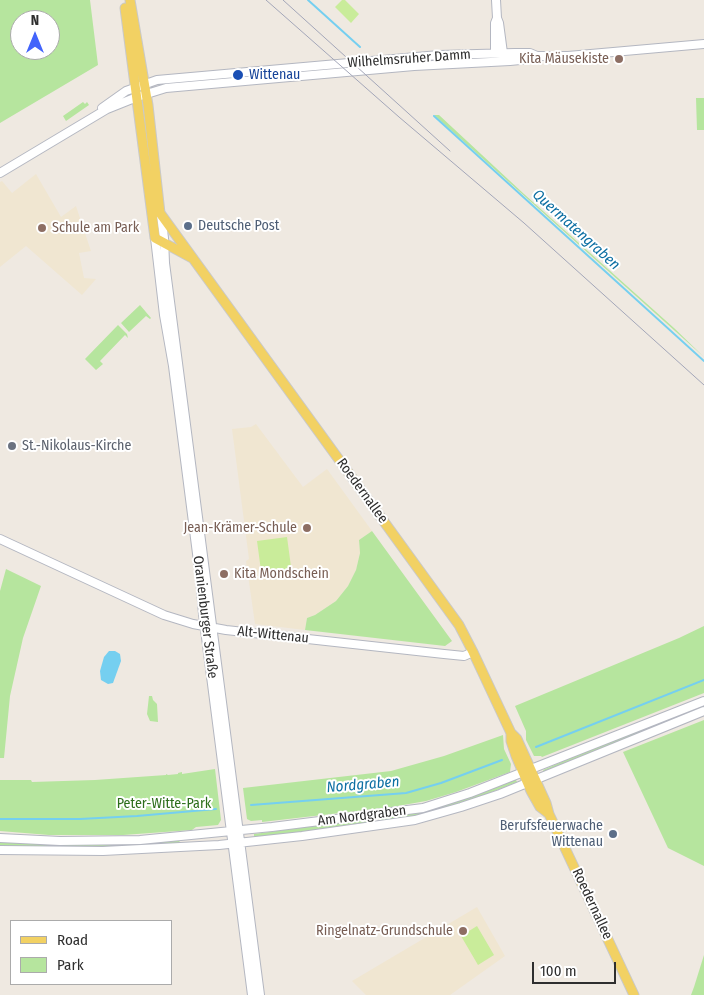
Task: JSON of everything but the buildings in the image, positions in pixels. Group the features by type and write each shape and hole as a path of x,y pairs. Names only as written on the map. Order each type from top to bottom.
{"main road":[{"name":"Oranienburger Straße","path":"124,0 137,66 146,89 155,238 164,315 203,576"},
{"name":"Oranienburger Straße","path":"130,0 137,66 136,92 165,245 165,263 209,627 232,844 252,995"},
{"path":"496,0 497,18 500,23 499,53"},
{"name":"Wilhelmsruher Damm","path":"146,89 157,80 432,56 530,53 538,56 568,56 704,44"},
{"name":"Wilhelmsruher Damm","path":"0,173 93,116 118,96 146,89 439,64 510,61 530,59 538,56"},
{"path":"280,69 280,78"},
{"path":"216,83 217,74"},
{"name":"Roedernallee","path":"160,212 447,608 474,652 511,733 511,741 515,753 546,803 548,814 634,995"},
{"path":"155,238 165,245"},
{"name":"Roedernallee","path":"165,245 195,260"},
{"name":"Alt-Wittenau","path":"0,539 164,615 209,627 464,656 474,652"},
{"name":"Oranienburger Straße","path":"209,627 240,830 260,995"},
{"name":"Am Nordgraben","path":"0,838 110,841 231,831 387,814 423,808 457,799 704,701"},
{"name":"Am Nordgraben","path":"0,850 158,850 241,843 415,820 461,808 532,782 704,712"}],"shaded area":[{"name":"Schule am Park","path":"36,174 61,217 76,206 91,251 79,253 84,278 96,279 82,295 26,246 0,267 0,182 2,181 12,193"},
{"name":"Jean-Krämer-Schule","path":"256,424 303,487 327,469 372,531 359,540 360,553 356,570 348,586 336,601 307,618 305,630 255,624 246,561 249,559 232,429 251,427"},
{"name":"Ringelnatz-Grundschule","path":"477,907 505,956 450,995 366,995 352,981"}],"green space":[{"path":"0,0 90,0 98,65 0,123"},
{"path":"342,0 345,0 359,14 351,23 335,7"},
{"path":"696,98 704,98 704,130 697,130"},
{"path":"83,102 85,104 87,102 89,105 66,121 63,116"},
{"path":"434,115 439,115 704,357"},
{"path":"140,305 151,318 146,316 129,332 121,323"},
{"path":"118,325 127,334 128,338 125,335 100,361 103,364 96,370 85,359"},
{"path":"372,531 452,641 445,646 305,630 307,618 336,601 348,586 356,570 360,553 359,540"},
{"path":"287,537 292,574 262,578 257,541"},
{"path":"6,569 41,586 23,638 10,696 4,758 0,758 0,591"},
{"path":"704,626 704,693 542,757 534,756 526,740 526,731 515,706"},
{"path":"149,696 152,696 157,704 158,722 150,721 147,714"},
{"path":"704,704 704,708 545,773 543,770 596,747"},
{"path":"704,720 704,866 668,848 623,752"},
{"path":"503,735 504,749 511,764 510,772 456,792 426,801 392,807 262,822 262,820 251,821 247,819 243,788 391,771 444,756"},
{"name":"Peter-Witte-Park","path":"215,769 221,820 218,825 196,827 192,830 123,835 49,835 0,831 0,780 31,780 32,782 95,780 168,775 182,772 182,774"},
{"path":"515,778 517,782 460,805 429,814 381,821 381,817 410,813 449,804"},
{"path":"372,818 374,822 254,839 254,834"},
{"path":"179,840 180,843 157,847 0,847 0,841"},
{"path":"477,926 494,955 478,965 461,936"},
{"path":"704,955 704,995 691,995 694,987"}],"water":[{"path":"109,651 115,651 120,654 121,661 113,683 108,684 101,680 100,671 104,657"}],"waterway":[{"name":"Quermatengraben","path":"308,0 360,47"},
{"name":"Quermatengraben","path":"434,116 704,361"},
{"name":"Nordgraben","path":"536,747 704,680"},
{"name":"Nordgraben","path":"251,805 406,793 441,783 502,760"},
{"name":"Nordgraben","path":"0,819 80,819 216,809"}],"tram line":[{"path":"266,0 399,117 524,223 704,385"},
{"path":"283,0 450,151"}],"place":[{"name":"Kita Mäusekiste","path":"619,59"},
{"name":"Wittenau","path":"238,75"},
{"name":"Deutsche Post","path":"188,226"},
{"name":"Schule am Park","path":"42,228"},
{"name":"St.-Nikolaus-Kirche","path":"12,446"},
{"name":"Jean-Krämer-Schule","path":"307,528"},
{"name":"Kita Mondschein","path":"224,574"},
{"name":"Berufsfeuerwache Wittenau","path":"613,834"},
{"name":"Ringelnatz-Grundschule","path":"463,931"}]}
